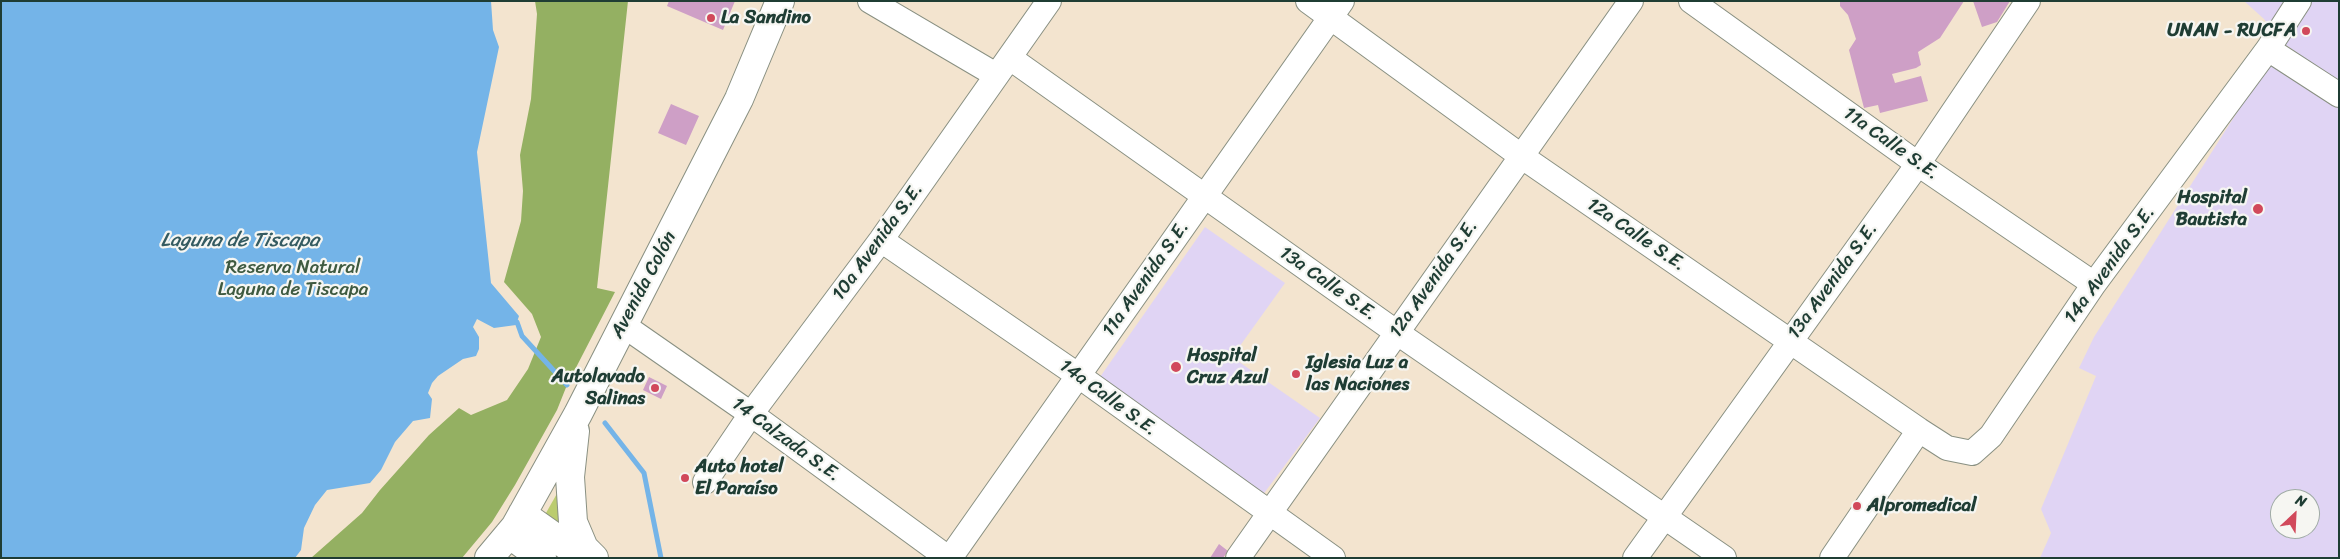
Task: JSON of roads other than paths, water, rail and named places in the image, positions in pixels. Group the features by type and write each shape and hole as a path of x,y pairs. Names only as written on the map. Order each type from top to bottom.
{"main road":[{"name":"Avenida Colón","path":"489,558 516,524 578,414 684,210 739,99 780,1"},
{"path":"578,414 570,463 570,498 573,522 584,548 594,558"},
{"path":"516,524 542,558"},
{"path":"516,524 584,558"}],"street":[{"name":"13a Calle S.E.","path":"870,1 1003,66 1204,196 1396,332 1724,558"},
{"name":"10a Avenida S.E.","path":"705,482 751,414 881,240 1049,1"},
{"name":"12a Calle S.E.","path":"1308,1 1336,9 1521,156 1920,430 1947,448 1972,453"},
{"name":"12a Avenida S.E.","path":"1238,558 1631,1"},
{"name":"11a Calle S.E.","path":"1690,1 1918,164 2094,284"},
{"name":"13a Avenida S.E.","path":"1635,558 1918,164 2028,1"},
{"name":"14a Avenida S.E.","path":"1972,453 1991,436 2094,284 2268,49 2299,1"},
{"name":"11a Avenida S.E.","path":"949,558 1336,9"},
{"path":"2268,49 2339,95"},
{"name":"14a Calle S.E.","path":"881,240 1079,376 1268,514 1333,558"},
{"name":"14 Calzada S.E.","path":"623,325 751,414 949,558"},
{"path":"1832,558 1920,430"}],"water":[{"name":"Laguna de Tiscapa","path":"1,1 491,1 493,30 499,47 477,152 491,283 519,316 516,325 494,328 477,319 473,327 479,337 479,349 476,356 463,359 438,376 432,383 428,393 432,399 430,418 413,421 395,442 381,470 370,483 327,490 315,505 304,528 301,550 295,558 1,558"}],"waterway":[{"path":"517,322 522,336 567,385"},
{"path":"605,423 644,473 661,558"}],"place":[{"name":"La Sandino","path":"711,18"},
{"name":"UNAN - RUCFA","path":"2306,31"},
{"name":"Hospital Bautista","path":"2258,209"},
{"name":"Hospital Cruz Azul","path":"1176,367"},
{"name":"Iglesia Luz a las Naciones","path":"1296,374"},
{"name":"Autolavado Salinas","path":"655,388"},
{"name":"Auto hotel El Paraíso","path":"685,478"},
{"name":"Alpromedical","path":"1857,506"}],"park label":[{"name":"Reserva Natural Laguna de Tiscapa","path":"293,279"}]}
